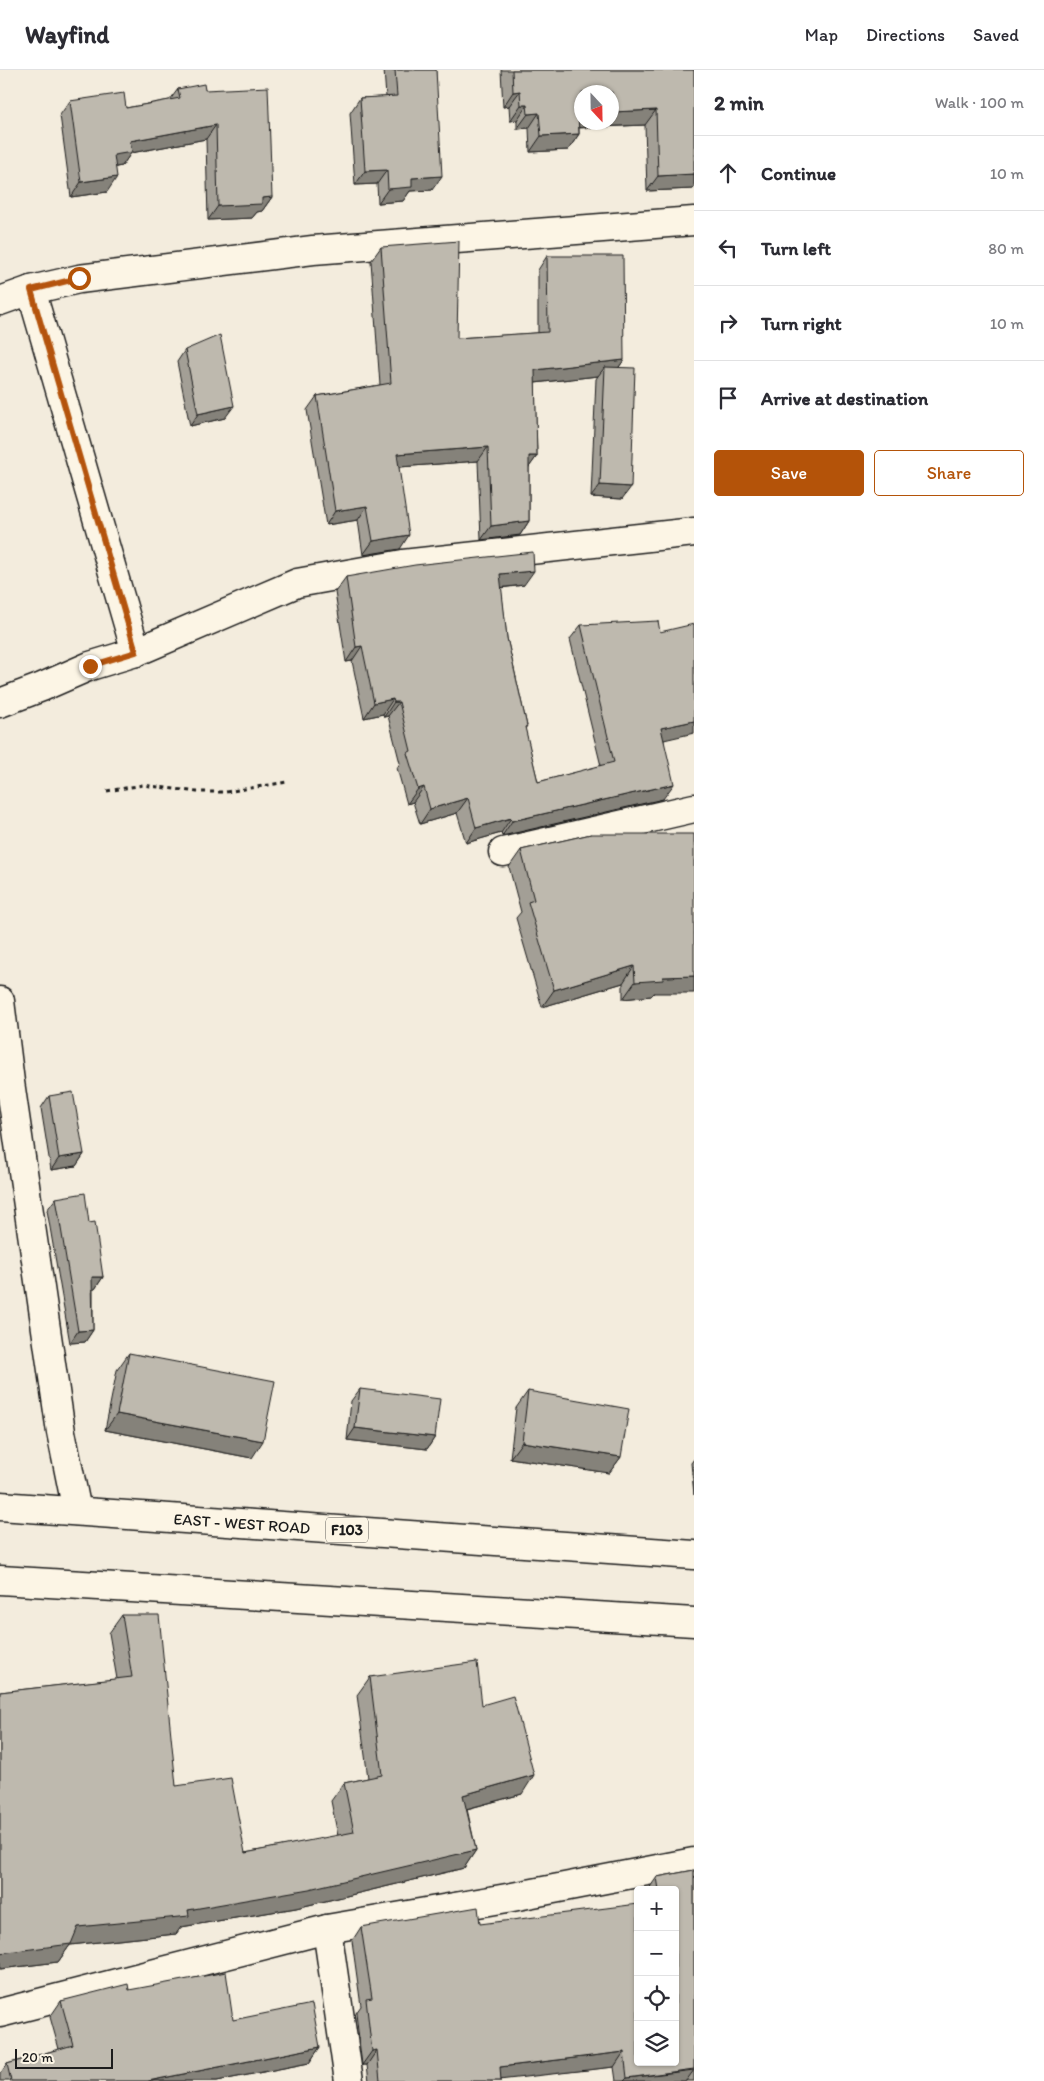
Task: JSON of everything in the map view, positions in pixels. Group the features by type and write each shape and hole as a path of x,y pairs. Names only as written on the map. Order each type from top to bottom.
{"street":[{"path":"0,301 31,290 79,278 313,250 694,221"},
{"path":"31,290 136,652"},
{"path":"0,703 90,666 136,652 297,583 403,564 694,532"},
{"path":"503,852 694,808"},
{"path":"0,1001 61,1432 77,1511"},
{"name":"EAST - WEST ROAD","path":"0,1506 694,1555"},
{"path":"0,1580 694,1622"},
{"path":"0,2013 326,1929 507,1898 694,1862"},
{"path":"326,1929 349,2081"}],"path":[{"path":"107,791 143,785 197,792 226,792 287,782"}],"building":[{"path":"395,70 436,70 442,176 412,178 412,187 388,189 387,170 365,171 360,98 397,96"},
{"path":"512,70 694,70 694,174 658,176 656,110 619,112 619,85 574,85 574,130 579,130 579,134 541,136 539,113 528,114 527,105 521,105 520,91 513,92"},
{"path":"204,84 205,90 268,87 272,197 262,198 262,204 218,206 216,125 130,141 132,152 114,155 117,177 81,182 70,101 124,93 126,108 180,98 178,89"},
{"path":"459,241 457,338 548,332 547,256 623,256 624,360 535,370 537,456 529,456 529,521 491,526 488,447 397,454 409,535 373,541 367,506 335,511 317,396 391,383 381,247"},
{"path":"220,335 234,406 198,414 185,350"},
{"path":"605,367 635,368 631,487 600,485"},
{"path":"533,552 534,571 500,574 507,638 538,782 614,762 581,625 658,621 660,632 694,624 694,721 661,728 674,784 512,821 511,818 476,828 468,798 430,809 424,787 418,789 407,753 411,751 399,702 394,702 393,699 374,703 362,646 356,647 346,577 415,565"},
{"path":"591,834 694,834 694,976 663,977 663,980 635,982 634,966 554,990 528,902 534,900 521,850"},
{"path":"73,1092 84,1154 59,1158 49,1096"},
{"path":"85,1193 89,1223 95,1222 103,1277 92,1277 93,1330 78,1331 56,1198"},
{"path":"129,1353 275,1381 263,1441 117,1414"},
{"path":"360,1389 440,1399 435,1437 355,1428"},
{"path":"528,1391 629,1409 621,1457 522,1442"},
{"path":"122,1615 159,1615 176,1786 231,1778 245,1853 354,1832 344,1783 382,1775 370,1677 477,1662 482,1705 513,1696 534,1775 463,1795 476,1850 309,1889 188,1910 189,1916 78,1927 71,1944 0,1953 0,1692 132,1677"},
{"path":"694,1870 694,2069 627,2078 624,2052 500,2067 501,2081 380,2081 377,2050 372,2051 370,2035 366,1999 372,1998 361,1927 478,1907 480,1924 634,1905 634,2066 679,2066 679,1886 658,1886 657,1877"},
{"path":"226,1972 233,2020 312,2004 320,2047 148,2081 11,2081 7,2064 73,2045 61,2001 128,1984 129,1990"}],"route":[{"path":"79,278 31,290 136,652 90,666"}]}
